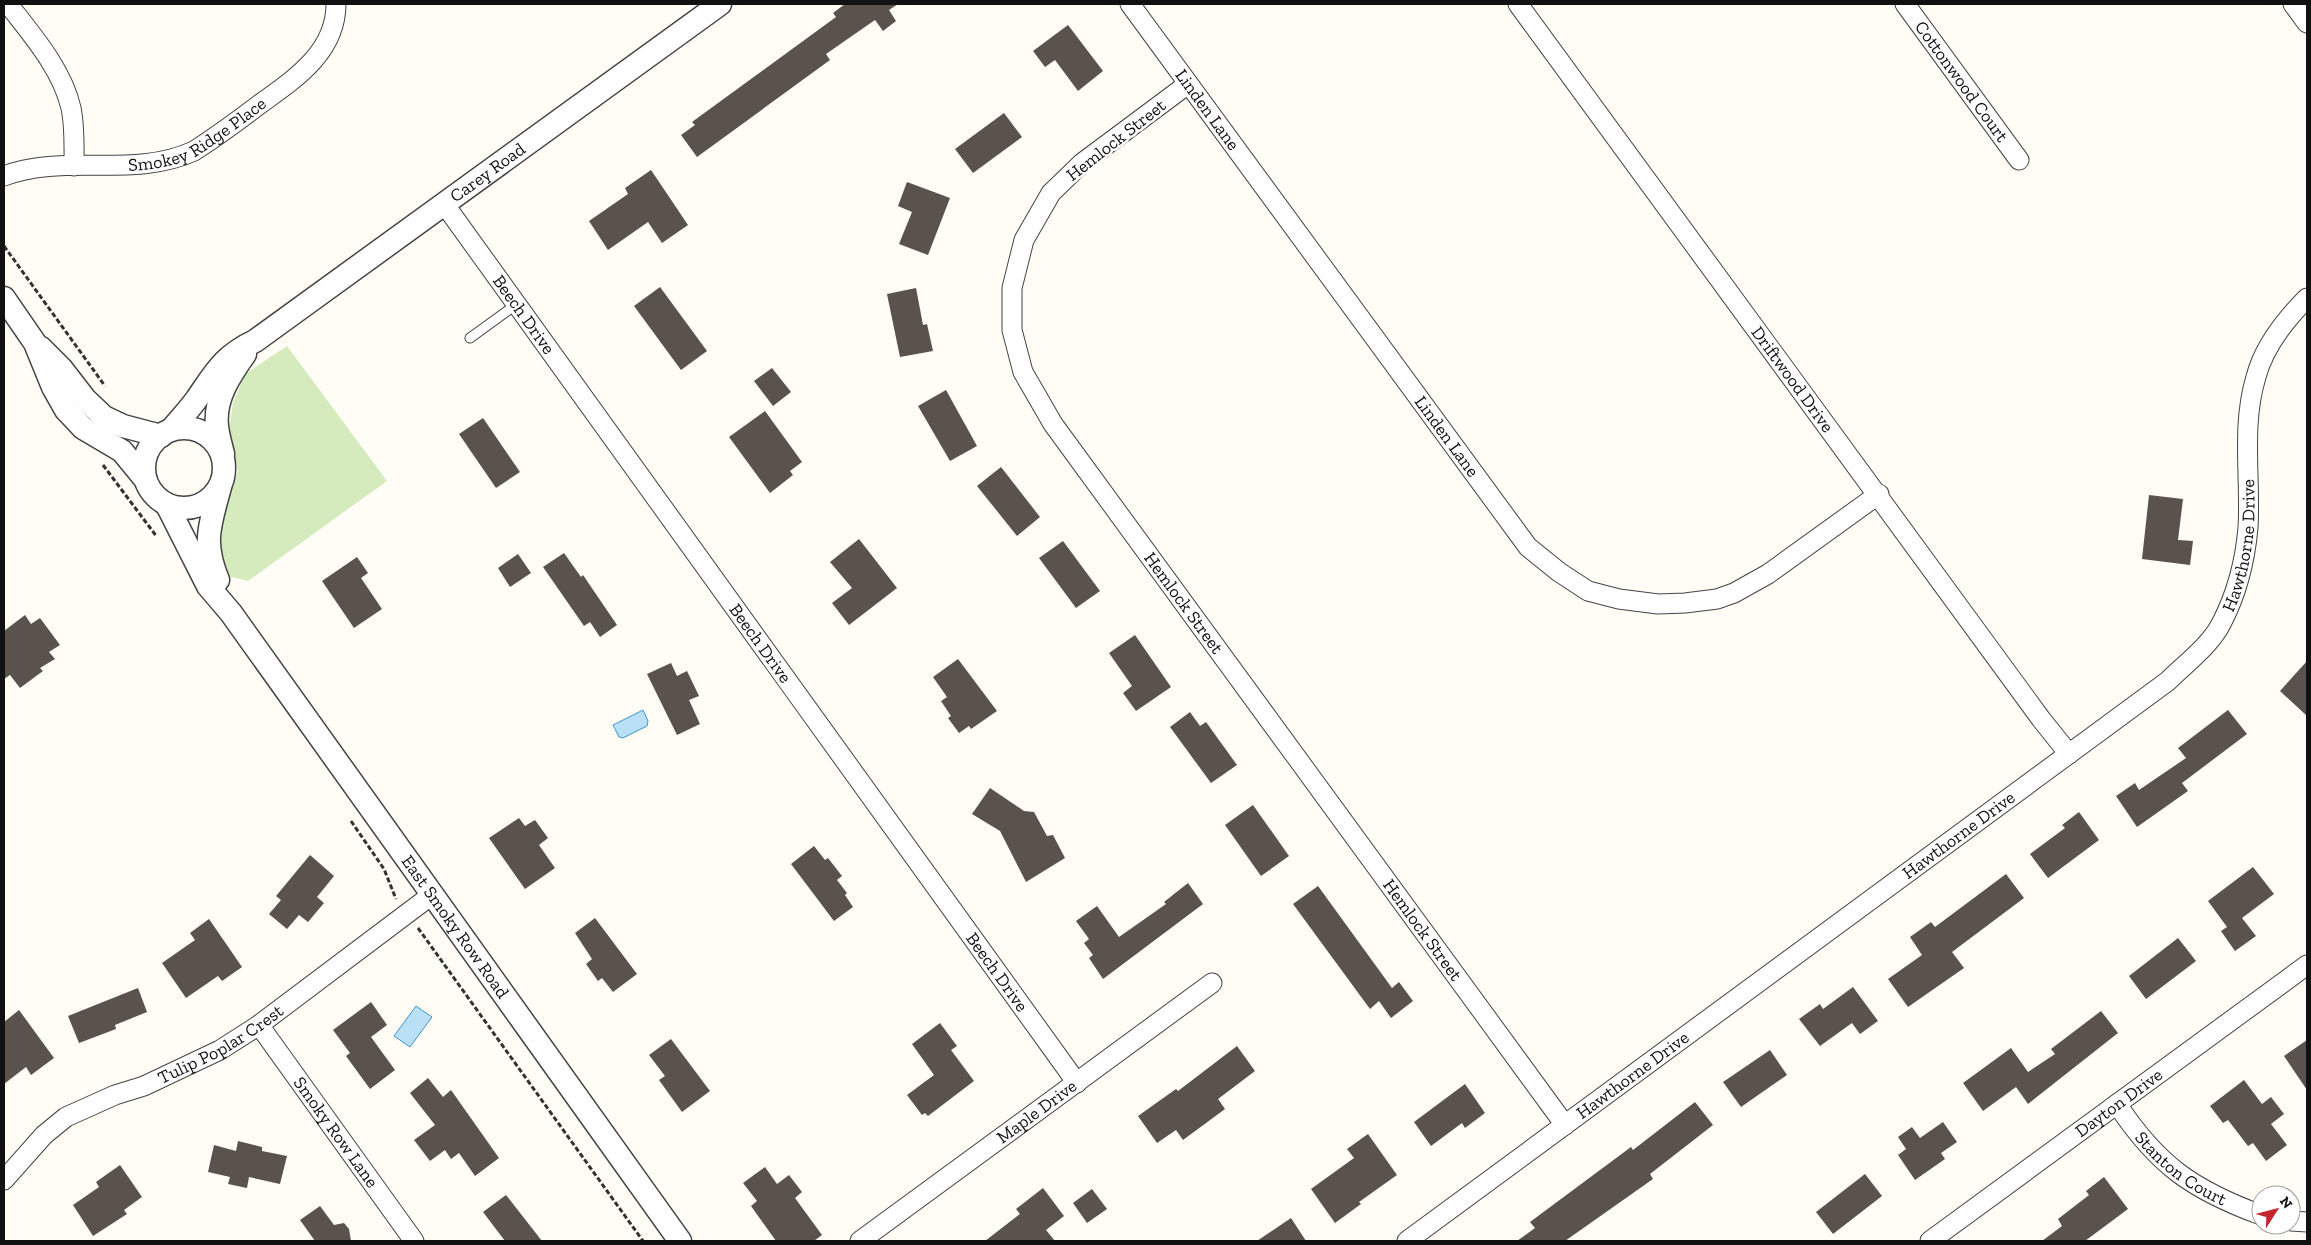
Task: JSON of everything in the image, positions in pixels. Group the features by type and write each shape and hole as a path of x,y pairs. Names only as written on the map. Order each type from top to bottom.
{"street":[{"path":"8,4 47,56 61,82 71,107 74,126 74,166"},
{"name":"Smokey Ridge Place","path":"4,176 42,167 155,164 179,158 194,151 305,71 321,51 332,30 336,4"},
{"name":"Carey Road","path":"166,433 188,410 225,359 238,348 254,340 445,205 720,4"},
{"name":"Linden Lane","path":"1130,4 1528,547 1559,572 1588,591 1619,599 1658,604 1685,604 1726,596 1768,574 1878,494"},
{"name":"Driftwood Drive","path":"1518,4 2041,719 2069,754"},
{"name":"Cottonwood Court","path":"1904,4 2019,160"},
{"path":"2293,4 2307,23"},
{"name":"Hemlock Street","path":"1188,84 1082,163 1051,193 1024,240 1012,288 1012,330 1023,372 1053,424 1566,1125"},
{"name":"Beech Drive","path":"445,205 1077,1083"},
{"path":"4,298 35,342 61,368 85,400 104,417 123,426 166,433"},
{"name":"Hawthorne Drive","path":"1407,1241 2168,681 2203,647 2221,624 2234,597 2245,552 2248,527 2248,434 2250,402 2256,375 2272,340 2307,298"},
{"name":"Carey Road","path":"224,460 217,427 221,396 228,380 254,340"},
{"path":"35,342 53,387 66,410 83,428 122,451 145,479 153,494 167,505 177,508 198,506 207,502 221,485 224,477 224,460 213,440 204,433 188,428 166,433 153,442 144,460 145,479"},
{"name":"East Smoky Row Road","path":"221,485 209,528 208,544 212,566 231,613"},
{"name":"East Smoky Row Road","path":"167,505 208,586 231,613 680,1241"},
{"name":"Tulip Poplar Crest","path":"4,1180 44,1135 66,1117 195,1063 259,1024 433,894"},
{"name":"Dayton Drive","path":"1930,1241 2307,965"},
{"name":"Maple Drive","path":"860,1241 1212,983"},
{"name":"Smoky Row Lane","path":"259,1024 414,1241"},
{"name":"Stanton Court","path":"2117,1104 2132,1126 2172,1169 2208,1193 2251,1212"}],"lane":[{"path":"470,338 517,304"}],"path":[{"path":"4,246 106,387"},
{"path":"415,924 643,1241"}],"green space":[{"path":"287,346 387,481 248,581 223,575 217,548 222,519 238,471 229,429 233,403 245,374"}],"water":[{"path":"643,710 648,721 647,726 623,738 619,737 613,725"},
{"path":"416,1006 432,1017 410,1047 394,1036"}],"building":[{"path":"845,4 898,4 889,10 896,21 883,31 875,20 826,54 830,60 697,157 681,135 695,125 692,122 836,17 833,13"},
{"path":"1068,25 1103,71 1078,91 1055,60 1045,67 1033,51"},
{"path":"1004,113 1022,137 973,173 955,149"},
{"path":"651,170 688,225 662,243 648,222 608,250 589,221 628,194 625,188"},
{"path":"907,182 950,198 928,255 899,244 912,212 898,206"},
{"path":"660,287 707,351 681,370 634,306"},
{"path":"916,288 923,325 927,324 933,351 900,357 887,294"},
{"path":"772,368 791,392 773,406 754,381"},
{"path":"946,390 977,446 950,461 918,406"},
{"path":"765,411 802,462 790,471 793,475 770,493 729,437"},
{"path":"483,418 520,472 496,488 459,434"},
{"path":"1001,467 1040,517 1017,536 977,486"},
{"path":"2149,495 2183,499 2178,540 2193,541 2190,565 2142,559"},
{"path":"859,539 897,588 849,625 832,603 852,588 830,562"},
{"path":"1063,541 1100,591 1076,608 1039,558"},
{"path":"564,553 581,577 583,575 617,625 600,637 590,622 584,626 543,567"},
{"path":"518,554 531,573 510,587 498,568"},
{"path":"357,557 368,573 361,578 382,609 354,628 322,581"},
{"path":"25,615 31,624 40,618 60,645 49,652 55,659 40,668 43,671 20,688 10,675 4,679 4,631"},
{"path":"1135,635 1171,687 1136,711 1123,693 1132,686 1109,653"},
{"path":"958,659 997,711 971,729 969,726 959,733 948,718 951,716 941,701 947,697 933,677"},
{"path":"2307,661 2307,716 2280,691"},
{"path":"671,663 677,676 687,671 699,696 689,700 700,724 677,735 647,674"},
{"path":"2228,710 2247,734 2182,783 2188,791 2137,827 2116,796 2135,783 2139,790 2186,758 2178,748"},
{"path":"1190,712 1200,726 1206,722 1237,765 1211,783 1170,727"},
{"path":"990,788 1024,811 1034,812 1047,836 1053,835 1065,858 1026,882 1000,831 972,814"},
{"path":"1253,805 1289,856 1261,876 1225,825"},
{"path":"2079,812 2099,840 2048,878 2030,854 2065,828 2062,825"},
{"path":"519,818 525,826 535,820 548,838 539,845 555,868 525,889 489,838"},
{"path":"814,846 825,860 828,858 842,876 837,880 847,893 845,895 853,907 834,921 791,864"},
{"path":"310,855 334,876 317,897 324,903 308,922 299,915 287,929 269,914 281,900 276,896"},
{"path":"2253,867 2274,894 2242,918 2256,936 2235,951 2221,931 2227,927 2208,901"},
{"path":"2006,874 2024,898 1952,952 1964,968 1908,1007 1888,979 1922,955 1910,937 1931,922 1935,927"},
{"path":"1188,883 1203,904 1103,979 1089,958 1093,955 1084,943 1089,939 1076,921 1097,906 1119,937 1166,904 1164,902"},
{"path":"1318,886 1392,988 1399,982 1413,1001 1391,1018 1379,1001 1370,1009 1293,904"},
{"path":"595,918 637,974 613,992 602,978 598,981 586,964 592,959 575,933"},
{"path":"209,919 242,967 222,981 218,976 186,998 162,963 195,940 190,933"},
{"path":"2178,938 2196,961 2146,999 2129,976"},
{"path":"1853,987 1878,1021 1860,1034 1852,1023 1820,1046 1799,1019 1820,1004 1823,1009"},
{"path":"138,988 147,1012 115,1025 116,1029 79,1043 68,1016"},
{"path":"371,1002 387,1025 371,1037 395,1070 370,1089 346,1056 350,1053 333,1030"},
{"path":"19,1010 54,1058 31,1075 26,1067 4,1084 4,1022"},
{"path":"2101,1011 2118,1033 2028,1104 2016,1087 1983,1111 1963,1083 2011,1048 2028,1072 2055,1054 2051,1049"},
{"path":"940,1023 957,1046 951,1050 974,1081 928,1116 925,1113 922,1115 907,1095 934,1075 912,1044"},
{"path":"671,1039 710,1091 682,1112 659,1080 665,1076 649,1055"},
{"path":"2307,1040 2307,1090 2284,1056"},
{"path":"1237,1046 1255,1071 1218,1099 1225,1109 1183,1140 1176,1130 1157,1143 1138,1116 1176,1089 1178,1091"},
{"path":"1770,1050 1787,1075 1741,1107 1723,1082"},
{"path":"428,1078 443,1097 451,1090 499,1158 475,1176 459,1153 451,1159 445,1150 430,1161 414,1140 435,1125 410,1093"},
{"path":"2244,1080 2262,1104 2271,1097 2284,1114 2271,1124 2287,1145 2266,1161 2253,1143 2248,1146 2228,1120 2223,1123 2210,1106"},
{"path":"1465,1084 1485,1113 1465,1128 1462,1123 1431,1146 1414,1122"},
{"path":"1695,1102 1713,1125 1650,1174 1653,1179 1565,1241 1517,1241 1535,1228 1530,1222 1631,1147 1633,1150"},
{"path":"1943,1122 1957,1142 1941,1153 1945,1159 1915,1180 1898,1155 1906,1149 1898,1137 1912,1127 1920,1138"},
{"path":"1368,1134 1397,1175 1359,1202 1361,1204 1335,1223 1311,1189 1354,1158 1347,1149"},
{"path":"238,1141 262,1147 262,1151 287,1156 280,1184 249,1177 247,1188 228,1184 230,1177 208,1172 214,1145 236,1151"},
{"path":"120,1165 142,1197 124,1210 127,1214 93,1236 73,1205 99,1187 96,1182"},
{"path":"765,1167 777,1184 789,1175 802,1192 795,1198 822,1235 814,1241 776,1241 751,1206 757,1201 743,1183"},
{"path":"1865,1174 1882,1196 1833,1234 1816,1212"},
{"path":"2104,1177 2128,1209 2085,1241 2042,1241 2062,1226 2058,1219 2089,1195 2086,1191"},
{"path":"1043,1188 1064,1216 1046,1230 1055,1241 985,1241 1020,1214 1016,1209"},
{"path":"1092,1189 1107,1209 1087,1223 1073,1203"},
{"path":"506,1195 542,1241 505,1241 483,1212"},
{"path":"320,1206 334,1225 344,1223 349,1229 351,1241 315,1241 300,1220"},
{"path":"1291,1218 1306,1241 1257,1241"}]}
